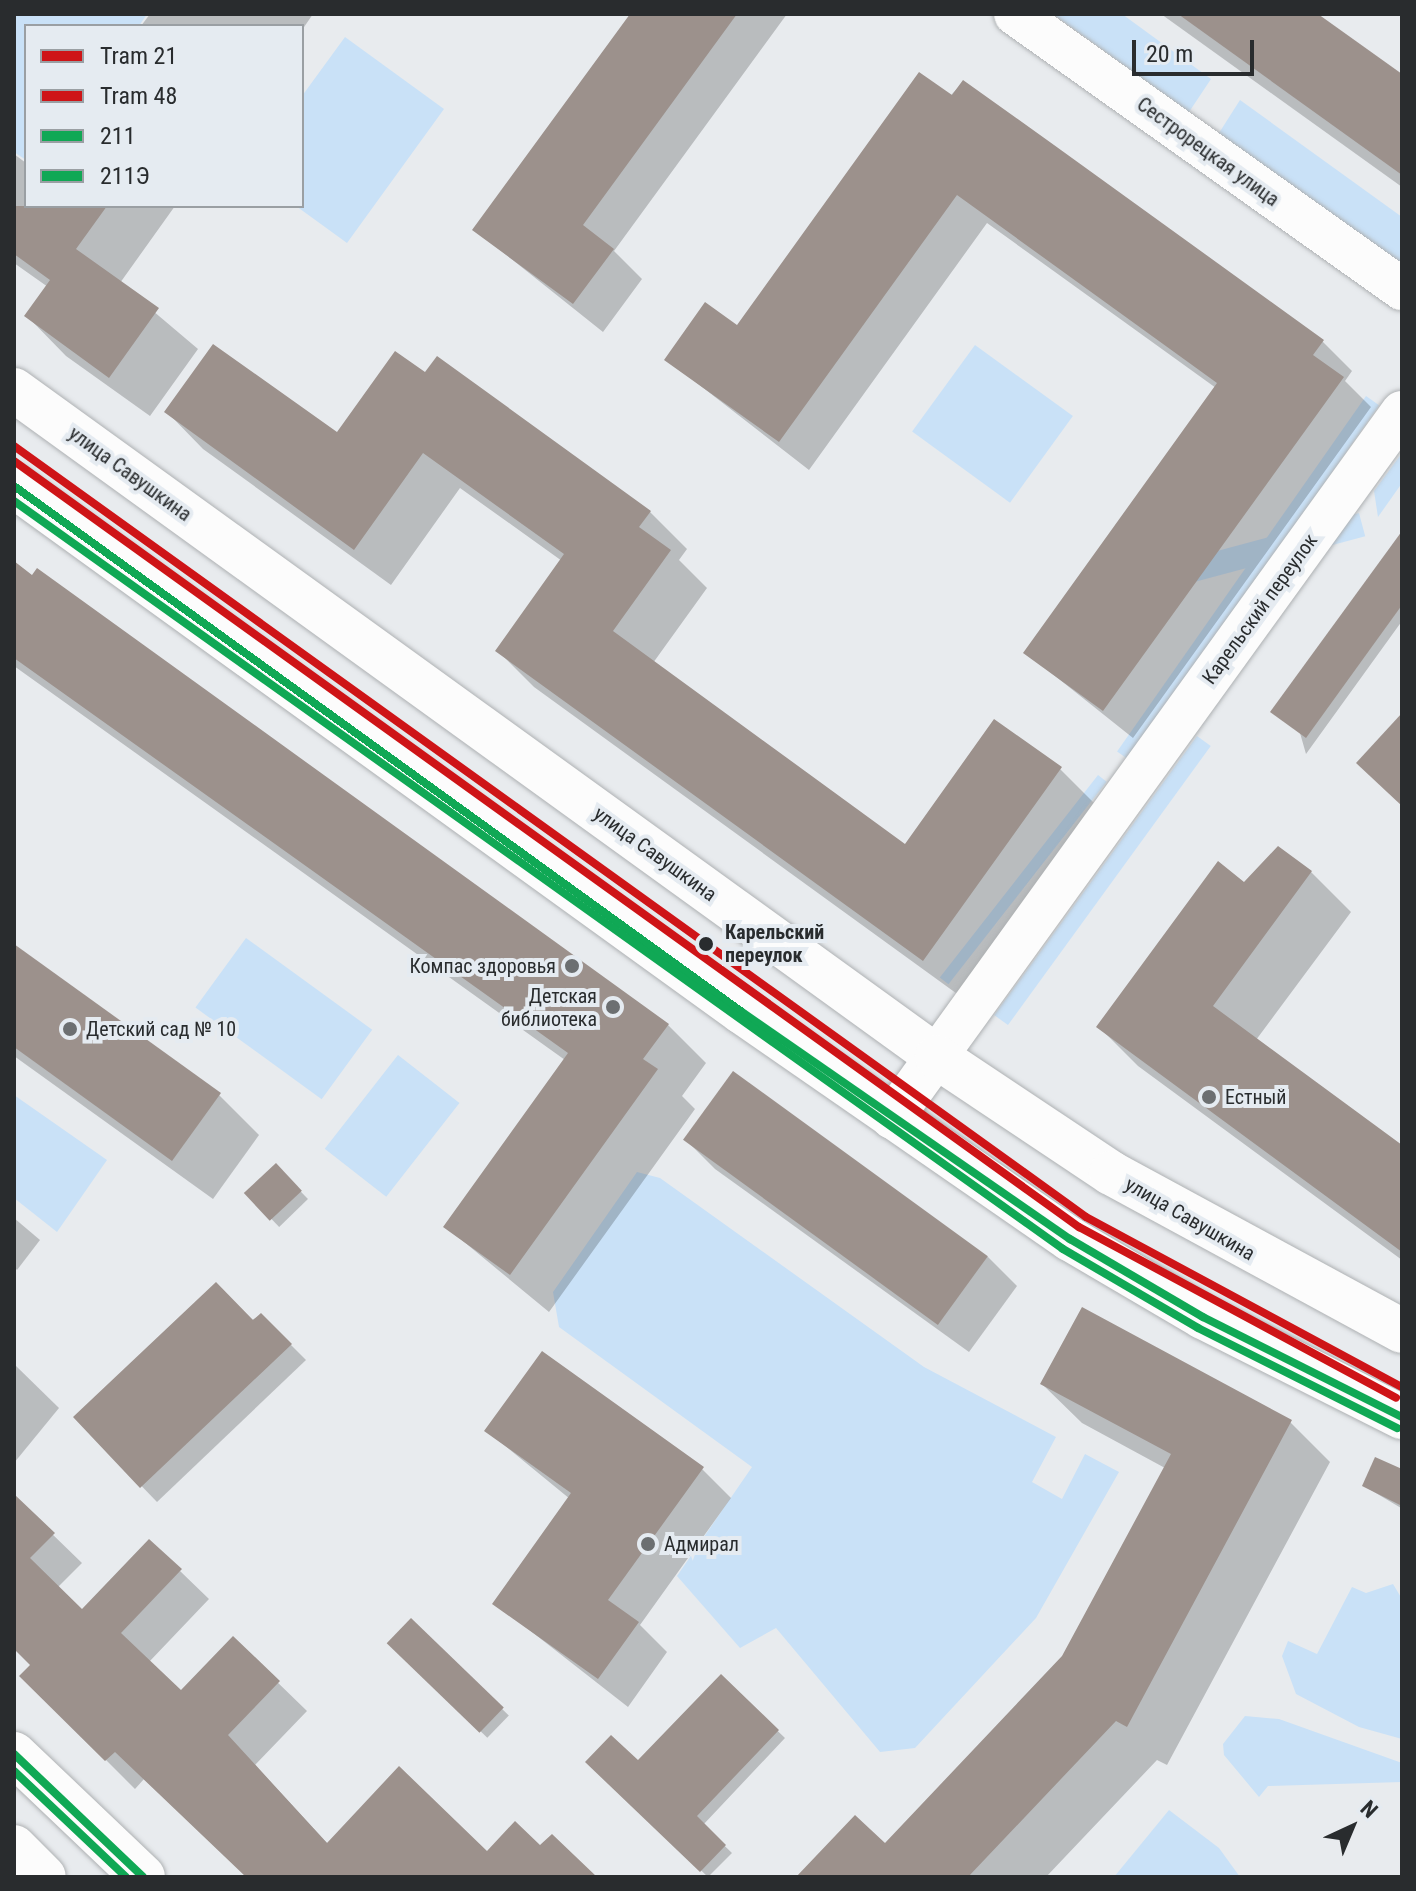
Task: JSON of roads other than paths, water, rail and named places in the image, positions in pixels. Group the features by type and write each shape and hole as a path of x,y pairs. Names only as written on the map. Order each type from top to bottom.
{"main road":[{"name":"улица Савушкина","path":"14,390 937,1057 1111,1173 1402,1331"},
{"path":"14,486 892,1118 1083,1247 1402,1417"},
{"path":"14,1754 143,1877"},
{"path":"14,1847 44,1877"}],"street":[{"name":"Сестрорецкая улица","path":"1015,14 1402,289"},
{"name":"Карельский переулок","path":"892,1118 1402,412"}],"tram line":[{"name":"21","path":"14,446 1086,1217 1402,1387"},
{"name":"48","path":"14,461 1079,1227 1396,1398"}],"place":[{"name":"Карельский переулок","path":"706,944"},
{"name":"Компас здоровья","path":"572,966"},
{"name":"Детская библиотека","path":"613,1007"},
{"name":"Детский сад № 10","path":"70,1029"},
{"name":"Естный","path":"1209,1097"},
{"name":"Адмирал","path":"648,1544"}]}
